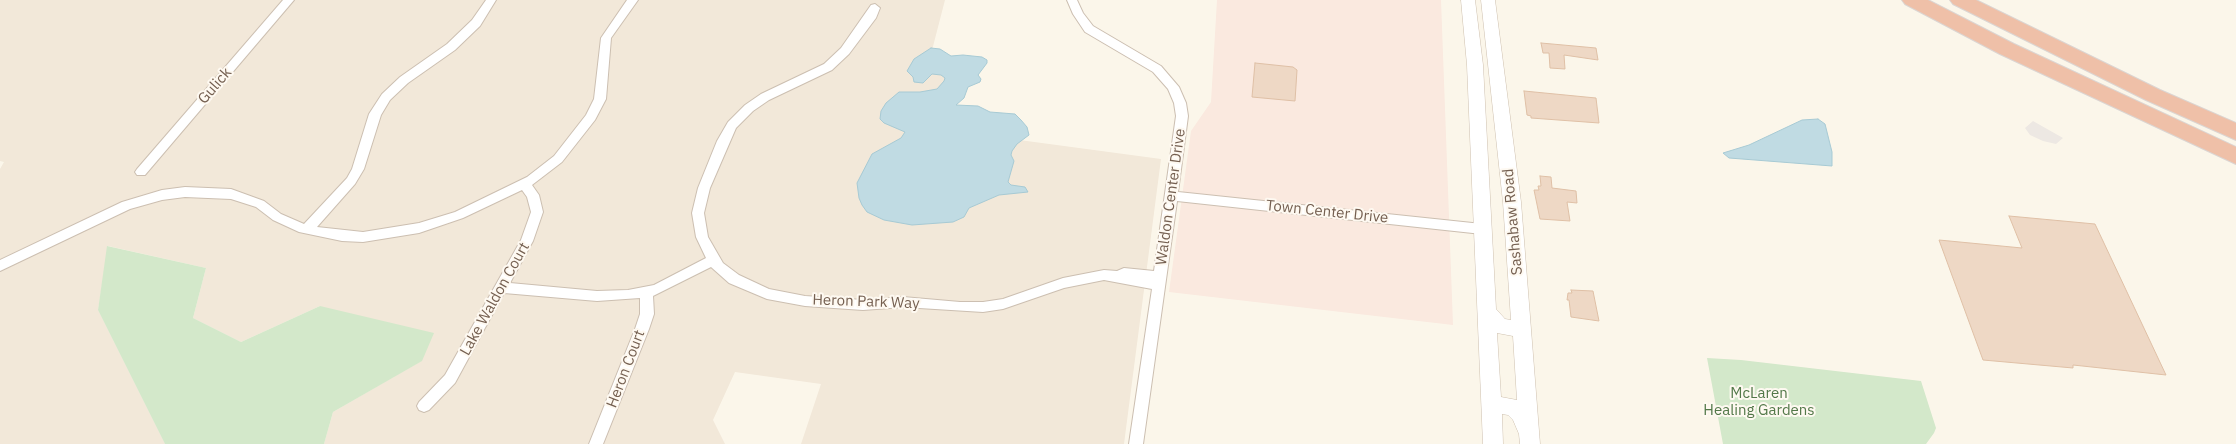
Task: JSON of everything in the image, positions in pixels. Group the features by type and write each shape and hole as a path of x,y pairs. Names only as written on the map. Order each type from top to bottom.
{"highway":[{"path":"1912,0 2007,49 2236,156"},
{"path":"1960,0 2152,95 2236,132"}],"main road":[{"name":"Sashabaw Road","path":"1468,0 1475,65 1493,444"},
{"name":"Sashabaw Road","path":"1488,0 1513,215 1529,438"},
{"path":"1470,21 1490,22"},
{"path":"1478,124 1482,121 1490,122 1504,130"},
{"path":"1486,310 1500,326 1521,329"},
{"path":"1491,408 1502,405 1514,408 1520,414 1529,438"}],"street":[{"name":"Gulick","path":"141,172 289,0"},
{"path":"307,229 351,181 358,169 375,114 386,97 404,80 451,47 476,23 491,0"},
{"path":"0,266 126,205 162,195 185,192 231,194 260,204 277,217 307,229 342,236 363,237 391,234 419,228 459,215 524,183 558,159 591,116 600,99 603,53 606,38 633,0"},
{"name":"Waldon Center Drive","path":"1072,0 1078,14 1089,29 1157,69 1172,87 1180,103 1182,116 1136,444"},
{"name":"Heron Park Way","path":"875,8 845,52 828,66 765,97 749,108 732,125 723,141 704,188 698,213 702,237 718,267 734,279 767,294 805,301 863,306 903,302 983,307 1003,304 1063,283 1104,275 1118,276 1123,280 1158,281"},
{"name":"Lake Waldon Court","path":"424,406 450,379 527,241 537,212 533,195 524,183"},
{"name":"Town Center Drive","path":"1171,196 1482,229"},
{"path":"502,288 597,296 628,295 656,290 714,260"},
{"name":"Heron Court","path":"596,444 647,314 646,291"}],"shaded area":[{"path":"0,0 945,0 930,58 962,70 930,128 1161,159 1124,444 801,444 821,384 735,372 713,420 725,444 324,444 333,412 421,361 320,306 241,342 193,318 206,268 108,246 98,310 165,444 0,444 0,169 4,162 0,161"},
{"path":"1217,0 1441,0 1453,325 1169,292 1191,131 1211,102"},
{"path":"2033,121 2063,138 2056,144 2030,135 2025,128"}],"green space":[{"path":"107,246 206,268 193,318 241,342 320,306 434,333 422,361 333,412 324,444 165,444 98,310"},
{"name":"McLaren Healing Gardens","path":"1707,358 1741,360 1921,381 1936,428 1926,444 1723,444"}],"water":[{"path":"931,48 940,49 951,56 982,57 987,60 987,63 978,75 981,79 980,82 968,87 964,98 956,105 978,106 990,112 1015,114 1027,127 1029,135 1017,144 1012,151 1011,155 1014,161 1008,182 1011,185 1025,187 1028,192 999,195 969,208 964,217 953,222 912,225 884,220 867,212 859,198 857,183 872,154 901,138 905,132 884,123 880,119 881,111 886,103 899,92 920,92 937,89 944,81 945,78 941,75 932,74 923,83 914,82 913,77 907,71 914,59"},
{"path":"1818,119 1825,124 1832,152 1832,166 1729,158 1723,153 1749,145 1802,120"}],"building":[{"path":"1541,43 1596,48 1598,60 1564,55 1565,69 1550,68 1549,53 1543,53"},
{"path":"1255,63 1293,67 1297,70 1295,101 1252,97"},
{"path":"1524,91 1596,98 1599,123 1531,118 1531,116 1527,115"},
{"path":"1540,176 1551,177 1552,188 1576,191 1577,203 1567,202 1570,221 1540,219 1534,190 1539,190 1538,186 1541,186"},
{"path":"2009,216 2095,224 2166,375 2073,365 2073,368 1983,360 1939,240 2022,248"},
{"path":"1571,290 1593,291 1599,321 1571,317 1569,300 1567,300 1568,293 1572,293"}]}
